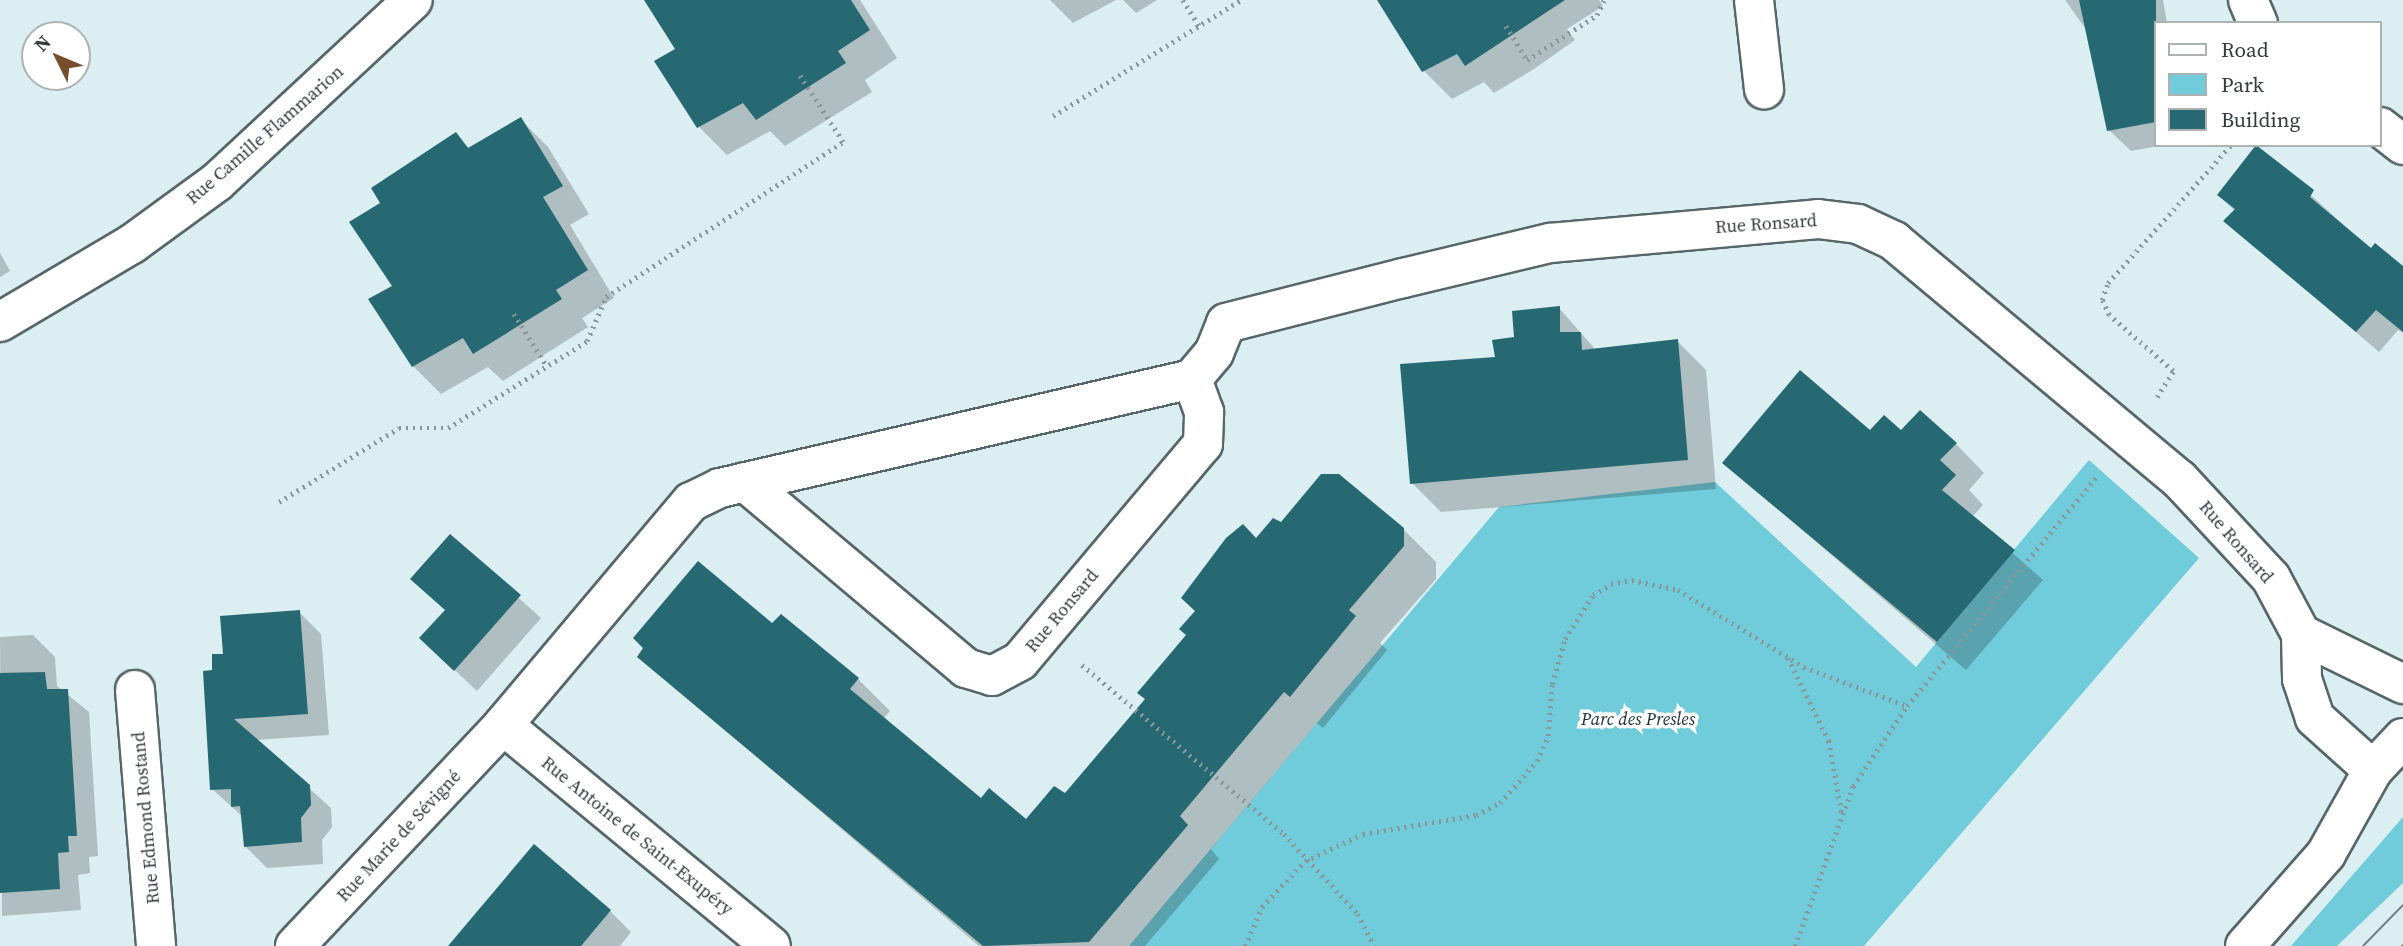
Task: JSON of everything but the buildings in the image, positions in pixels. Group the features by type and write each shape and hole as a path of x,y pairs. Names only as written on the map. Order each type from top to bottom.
{"street":[{"name":"Rue Camille Flammarion","path":"0,322 132,244 217,182 413,0"},
{"path":"1754,0 1764,89"},
{"path":"2248,0 2257,21"},
{"path":"2382,129 2403,145"},
{"name":"Rue Ronsard","path":"746,482 966,667 992,676 1020,661 1203,444 1204,412 1192,379 1214,352 1226,323 1549,243 1818,219 1858,224 1894,241 2125,433 2232,532 2271,578 2301,634 2302,679 2315,718 2373,770"},
{"path":"503,726 691,502 746,482 1192,379"},
{"path":"2301,634 2403,684"},
{"name":"Rue Edmond Rostand","path":"135,690 156,946"},
{"name":"Rue Marie de Sévigné","path":"295,946 503,726"},
{"name":"Rue Antoine de Saint-Exupéry","path":"503,726 771,946"},
{"path":"2245,946 2326,854 2373,770 2403,738"}],"path":[{"path":"1183,0 1199,26"},
{"path":"1053,116 1241,0"},
{"path":"1506,26 1527,60 1597,15 1604,0"},
{"path":"279,502 398,428 448,428 587,341 606,297 843,142 800,76"},
{"path":"1795,946 1853,786 1907,706 2104,468 2125,433 2173,371 2109,315 2105,292 2229,147"},
{"path":"514,314 547,366"},
{"path":"1245,946 1262,907 1305,861 1363,834 1476,815 1500,803 1537,761 1548,736 1552,684 1565,639 1593,596 1611,584 1632,580 1678,590 1788,658 1853,691 1907,706"},
{"path":"1044,633 1245,798 1358,914 1374,946"},
{"path":"1788,658 1829,741 1843,815"}],"green space":[{"name":"Parc des Presles","path":"2089,460 2199,558 1864,946 1129,946 1499,507 1715,482 1916,667"},
{"path":"2403,817 2403,883 2337,946 2291,946"}],"tram line":[{"path":"2363,946 2403,905"}]}
